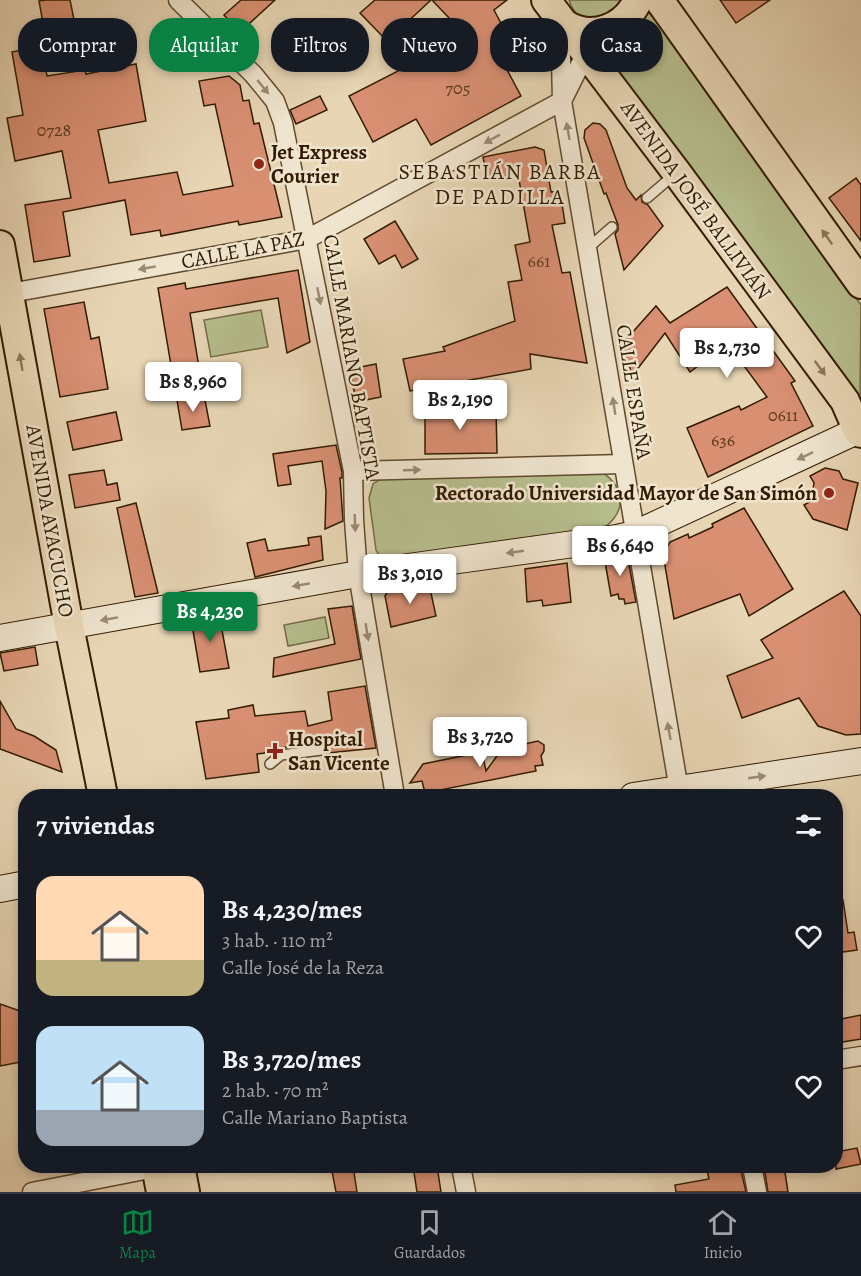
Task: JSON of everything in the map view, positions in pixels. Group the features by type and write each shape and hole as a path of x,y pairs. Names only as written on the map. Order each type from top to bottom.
{"main road":[{"path":"623,18 634,8 638,0"},
{"path":"659,0 861,284"},
{"name":"AVENIDA JOSÉ BALLIVIÁN","path":"557,11 580,29"},
{"name":"AVENIDA JOSÉ BALLIVIÁN","path":"614,72 677,173 845,402 860,431"},
{"name":"AVENIDA AYACUCHO","path":"0,245 4,294 27,450 60,627 84,789"},
{"name":"AVENIDA AYACUCHO","path":"0,354 27,450"},
{"path":"0,638 358,574 635,534 860,431"},
{"name":"AVENIDA AYACUCHO","path":"60,627 101,789"},
{"path":"697,789 861,761"},
{"path":"0,889 18,886"},
{"path":"166,1173 185,1192"}],"street":[{"name":"CALLE MARIANO BAPTISTA","path":"178,0 253,74 275,100 283,123 353,471 358,574 380,741 393,789"},
{"path":"557,11 562,101"},
{"path":"562,101 580,68"},
{"name":"CALLE LA PAZ","path":"4,294 307,239 562,101"},
{"name":"CALLE ESPAÑA","path":"562,101 678,789"},
{"path":"353,471 623,464"},
{"path":"843,1059 861,1056"},
{"path":"32,1192 151,1173"},
{"path":"462,1173 466,1192"},
{"path":"754,1173 757,1192"}],"lane":[{"path":"647,198 677,173"},
{"path":"588,248 612,227"},
{"path":"270,764 281,755 322,750"}],"green space":[{"path":"569,0 625,0 602,18 580,16"},
{"path":"648,13 655,18 641,18"},
{"path":"663,29 861,305 860,397 855,397 616,72 663,72"},
{"path":"261,310 268,347 211,357 204,320"},
{"path":"597,469 613,482 620,497 618,512 604,528 386,560 380,557 376,550 369,498 373,484 385,476"},
{"path":"325,617 329,638 288,646 284,625"}],"building":[{"path":"70,0 74,18 42,18 39,1"},
{"path":"241,0 275,0 255,18 227,18 224,15"},
{"path":"375,0 431,0 412,18 381,18 381,35 369,22 369,18 365,18 360,13"},
{"path":"432,0 507,0 494,10 498,18 490,18 490,72 508,72 521,96 431,145 416,119 373,142 349,96 396,72 478,72 478,18 449,18"},
{"path":"720,0 770,0 736,23"},
{"path":"18,51 18,72 46,72 47,76 72,72 86,72 86,74 137,72 137,70 146,121 98,130 109,183 177,172 183,195 233,186 215,104 204,106 199,81 229,76 240,85 243,101 249,100 254,124 259,123 282,217 239,225 238,221 161,236 160,230 131,235 125,200 63,212 70,256 34,262 25,205 71,198 62,151 15,161 7,118 23,115 12,52"},
{"path":"320,96 327,110 296,124 290,110"},
{"path":"593,123 600,124 606,130 627,188 636,200 641,195 642,202 648,205 663,226 624,270 615,234 618,225 584,138 585,130"},
{"path":"535,147 544,150 551,192 560,191 565,223 552,225 562,273 570,272 587,363 530,354 531,369 410,391 403,359 445,351 443,347 515,321 508,282 522,280 515,245 530,242 518,174 488,180 483,157"},
{"path":"856,178 861,185 861,241 829,198"},
{"path":"395,221 418,259 402,268 395,255 379,264 364,239"},
{"path":"298,270 310,342 287,353 278,298 190,313 200,373 173,377 158,288 185,283 186,289"},
{"path":"727,287 795,381 791,383 813,426 708,477 687,428 739,406 741,410 767,397 728,344 690,372 665,333 632,376 623,343 656,306 670,323"},
{"path":"84,302 91,339 99,337 108,389 60,397 44,309"},
{"path":"376,364 381,397 356,402 350,369"},
{"path":"204,395 210,426 182,430 177,400"},
{"path":"425,408 496,410 497,453 425,454"},
{"path":"116,412 122,440 73,450 67,422"},
{"path":"336,445 342,472 342,478 340,478 343,521 325,529 326,491 322,461 288,466 291,484 278,486 273,454"},
{"path":"825,468 839,471 843,479 858,483 847,530 813,519 804,505 811,501 814,483 810,476"},
{"path":"104,470 107,485 117,483 120,500 75,508 69,475"},
{"path":"136,503 158,593 135,597 117,508"},
{"path":"744,508 793,589 749,616 740,594 674,619 663,554 670,542 688,534 689,538 713,527 712,524"},
{"path":"321,536 323,560 255,577 247,543 265,539 268,551 309,545 308,538"},
{"path":"627,554 636,602 625,604 624,599 619,599 618,594 611,596 604,556"},
{"path":"567,563 571,602 543,606 542,600 527,602 525,569"},
{"path":"429,584 436,616 391,627 385,596 388,591"},
{"path":"844,591 861,616 861,734 846,735 818,726 799,698 742,718 727,676 773,658 761,640"},
{"path":"352,606 361,659 273,677 274,658 335,644 328,609"},
{"path":"219,614 229,668 200,672 191,619"},
{"path":"35,647 38,665 4,671 0,653"},
{"name":"Hospital San Vicente","path":"365,686 376,748 328,753 328,746 322,743 280,748 274,752 257,754 259,772 206,779 196,722 229,718 228,710 253,705 255,716 305,711 308,726 332,720 328,692"},
{"path":"0,701 16,729 34,736 56,750 62,772 0,749"},
{"path":"538,741 544,745 541,756 543,765 535,766 536,771 445,789 424,789 422,781 410,783 423,764 482,752 486,771 502,749"},
{"path":"843,900 848,933 854,932 857,950 843,952"},
{"path":"0,1004 18,1010 18,1063 0,1066"},
{"path":"861,1015 861,1039 843,1042 843,1019"},
{"path":"857,1148 861,1164 843,1168 843,1151"},
{"path":"332,1173 354,1173 357,1192 336,1192"},
{"path":"414,1173 438,1173 441,1192 417,1192"},
{"path":"708,1173 742,1173 746,1192 676,1192 675,1185 709,1179"},
{"path":"765,1173 785,1173 788,1192 768,1192"}],"place":[{"name":"Jet Express Courier","path":"259,164"},
{"name":"Rectorado Universidad Mayor de San Simón","path":"829,493"},
{"name":"Hospital San Vicente","path":"275,751"}],"district":[{"name":"SEBASTIÁN BARBA DE PADILLA","path":"500,184"}]}
